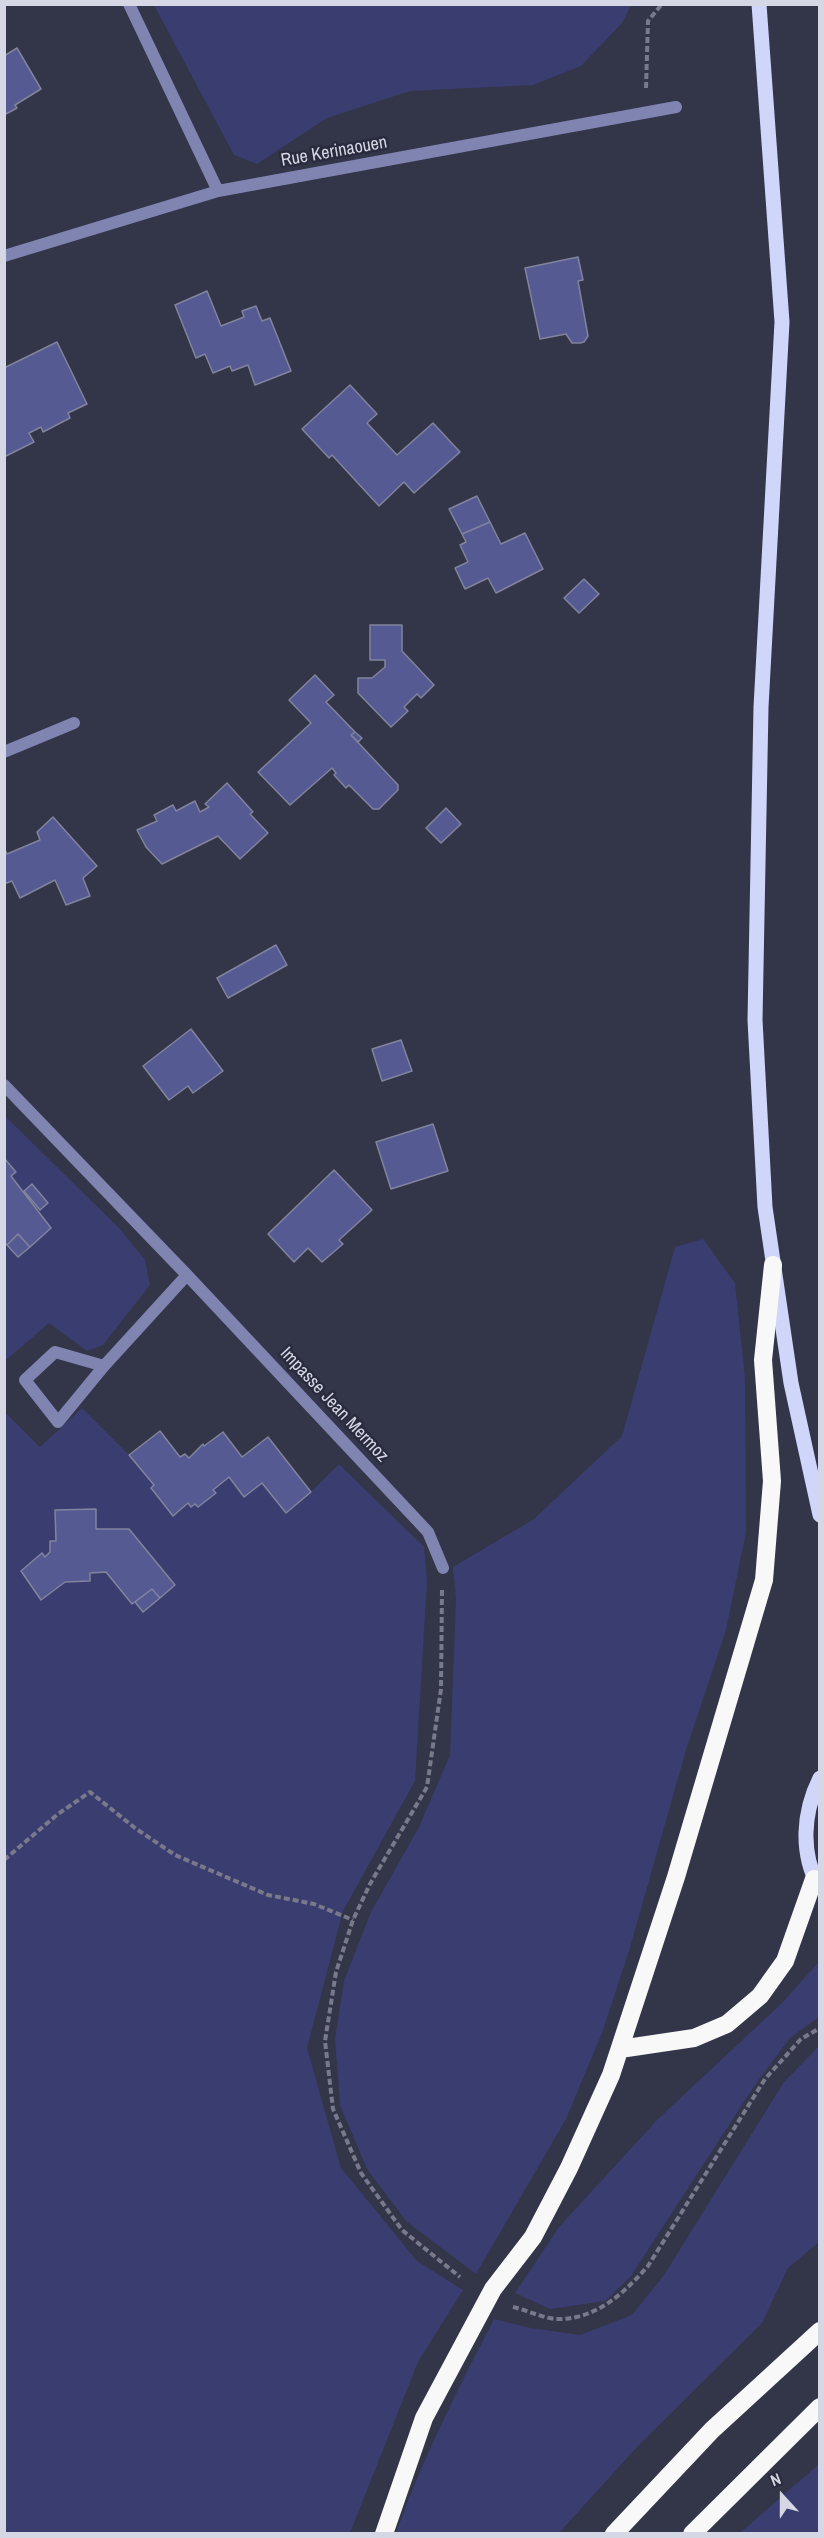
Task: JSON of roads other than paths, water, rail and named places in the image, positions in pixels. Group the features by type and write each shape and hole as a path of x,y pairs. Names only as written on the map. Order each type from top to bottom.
{"highway":[{"path":"384,2534 424,2418 493,2289 538,2227 569,2168 620,2049 676,1877 764,1580 772,1481 763,1360 773,1265"},
{"path":"620,2049 694,2038 728,2024 760,1996 785,1961 817,1884"},
{"path":"614,2534 712,2430 819,2331"},
{"path":"692,2534 819,2407"},
{"path":"774,2451 819,2414"}],"main road":[{"path":"759,4 782,322 761,707 755,1020 765,1207 791,1383 819,1515"},
{"path":"817,1884 807,1855 805,1829 809,1803 819,1778"}],"street":[{"path":"129,4 218,191"},
{"name":"Rue Kerinaouen","path":"4,256 218,191 676,106"},
{"path":"4,752 74,723"},
{"name":"Impasse Jean Mermoz","path":"4,1085 187,1275 428,1532 442,1569"},
{"path":"104,1366 55,1352 26,1380 58,1422 104,1366 187,1275"}]}
